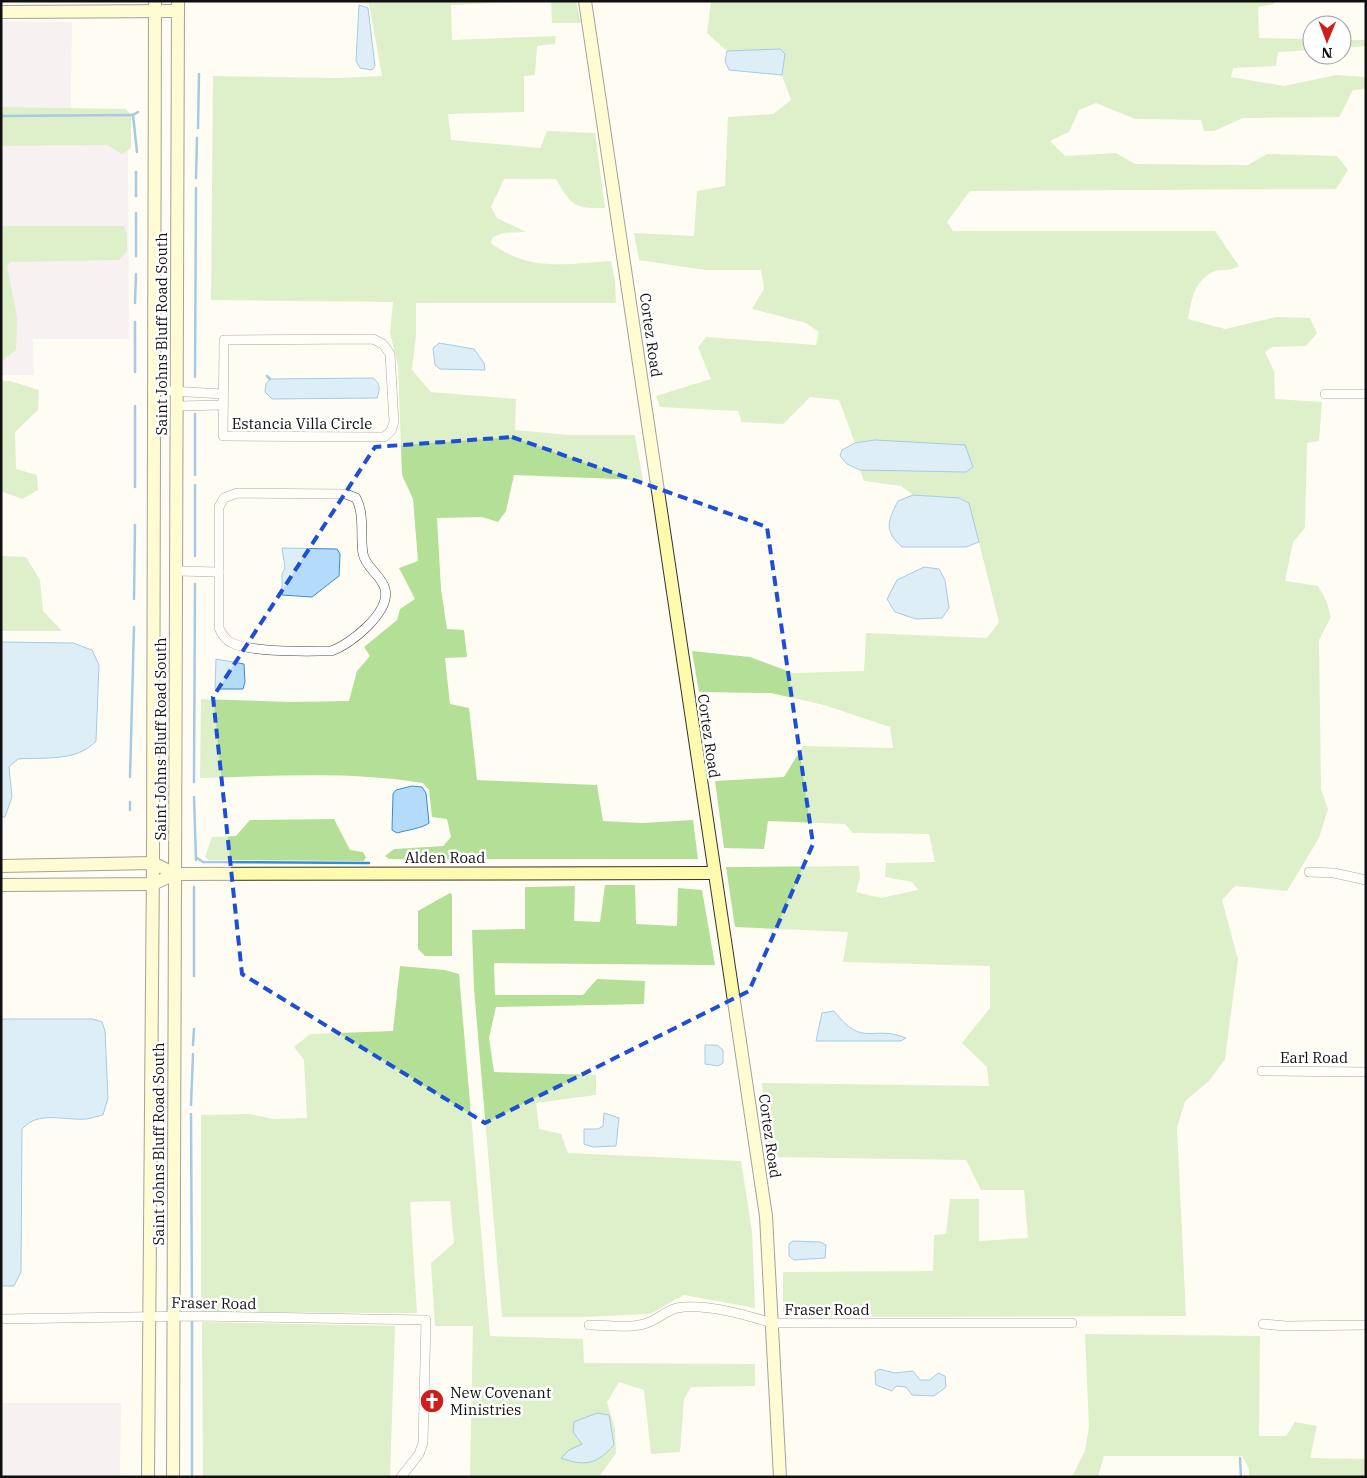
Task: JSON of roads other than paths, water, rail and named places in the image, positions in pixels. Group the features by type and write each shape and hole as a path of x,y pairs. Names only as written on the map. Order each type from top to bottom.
{"main road":[{"name":"Cortez Road","path":"585,1 766,1216 780,1477"},
{"name":"Saint Johns Bluff Road South","path":"148,1477 153,884 155,6"},
{"path":"1,12 178,6"},
{"name":"Saint Johns Bluff Road South","path":"173,1477 178,6"},
{"name":"Alden Road","path":"1,866 153,863 175,874"},
{"name":"Alden Road","path":"1,885 153,884 175,874 714,873"}],"street":[{"name":"Estancia Villa Circle","path":"373,339 383,344 390,354 394,422 391,432 384,437 223,436 223,406 224,340 373,339"},
{"path":"153,390 223,394"},
{"path":"1325,394 1366,394"},
{"path":"177,406 223,406"},
{"path":"237,493 346,494 356,498 361,507 365,560 386,590 385,605 372,621 339,648 330,651 274,650 232,643 224,638 219,628 219,572 219,507 224,498 237,493"},
{"path":"177,571 219,572"},
{"path":"1309,872 1334,873 1366,880"},
{"name":"Earl Road","path":"1262,1071 1366,1072"},
{"name":"Fraser Road","path":"589,1324 644,1324 656,1320 676,1308 704,1308 745,1315 772,1323 1072,1323"},
{"name":"Fraser Road","path":"1,1319 174,1316 426,1320 423,1444 419,1454 401,1477"},
{"path":"1263,1324 1286,1326 1366,1325"}],"water":[{"path":"359,5 368,8 375,66 372,70 360,68 356,61"},
{"path":"780,49 785,54 782,75 729,70 725,61 727,51"},
{"path":"439,343 474,349 484,363 485,370 440,369 435,365 433,348"},
{"path":"373,378 379,387 377,398 272,399 265,392 266,384 270,379"},
{"path":"875,440 965,445 973,467 966,472 860,470 847,464 840,456 842,450 855,443"},
{"path":"913,495 959,498 969,503 979,542 966,547 902,547 892,535 889,525 890,520 898,501"},
{"path":"282,548 337,549 340,554 339,576 312,597 282,595 282,574 285,568"},
{"path":"924,567 939,569 945,580 949,608 942,618 916,619 895,612 887,599 897,580"},
{"path":"1,642 73,643 92,650 99,665 96,741 88,748 70,755 18,759 9,767 12,797 5,817 1,817"},
{"path":"216,659 244,664 245,682 243,689 215,689"},
{"path":"412,786 422,787 426,793 429,823 419,828 397,833 392,830 393,794 396,790"},
{"path":"834,1011 844,1022 861,1033 894,1034 906,1038 901,1041 816,1041 822,1013"},
{"path":"1,1019 93,1019 102,1022 105,1031 108,1098 103,1115 87,1119 44,1118 28,1123 22,1129 21,1272 14,1286 1,1286"},
{"path":"705,1045 717,1045 723,1050 723,1063 718,1066 705,1064"},
{"path":"604,1113 619,1118 616,1146 593,1147 584,1144 584,1129 598,1129 603,1126"},
{"path":"793,1241 820,1242 826,1245 825,1258 794,1260 789,1256 789,1244"},
{"path":"879,1369 895,1373 913,1371 920,1380 930,1380 938,1373 945,1376 946,1387 934,1396 912,1395 906,1387 896,1386 892,1391 876,1385 875,1372"},
{"path":"597,1413 609,1415 614,1445 602,1456 590,1462 569,1461 561,1458 569,1450 582,1444 573,1432 574,1422"}],"waterway":[{"path":"198,128 199,74"},
{"path":"137,152 133,115 138,112"},
{"path":"1,116 133,115"},
{"path":"196,178 197,138"},
{"path":"136,172 136,196"},
{"path":"195,377 196,188"},
{"path":"136,213 136,256"},
{"path":"135,303 136,274"},
{"path":"135,322 135,372"},
{"path":"267,376 270,379"},
{"path":"135,406 135,487"},
{"path":"195,414 195,475"},
{"path":"195,485 195,556"},
{"path":"134,599 135,525"},
{"path":"194,782 195,584"},
{"path":"130,777 134,627"},
{"path":"194,797 196,860"},
{"path":"130,802 130,810"},
{"path":"197,858 203,862 369,863"},
{"path":"194,887 194,976"},
{"path":"193,1045 194,1029"},
{"path":"191,1105 193,1054"},
{"path":"191,1114 192,1310"},
{"path":"192,1322 192,1477"},
{"path":"1240,1458 1241,1477"}],"place":[{"name":"New Covenant Ministries","path":"432,1401"}]}
